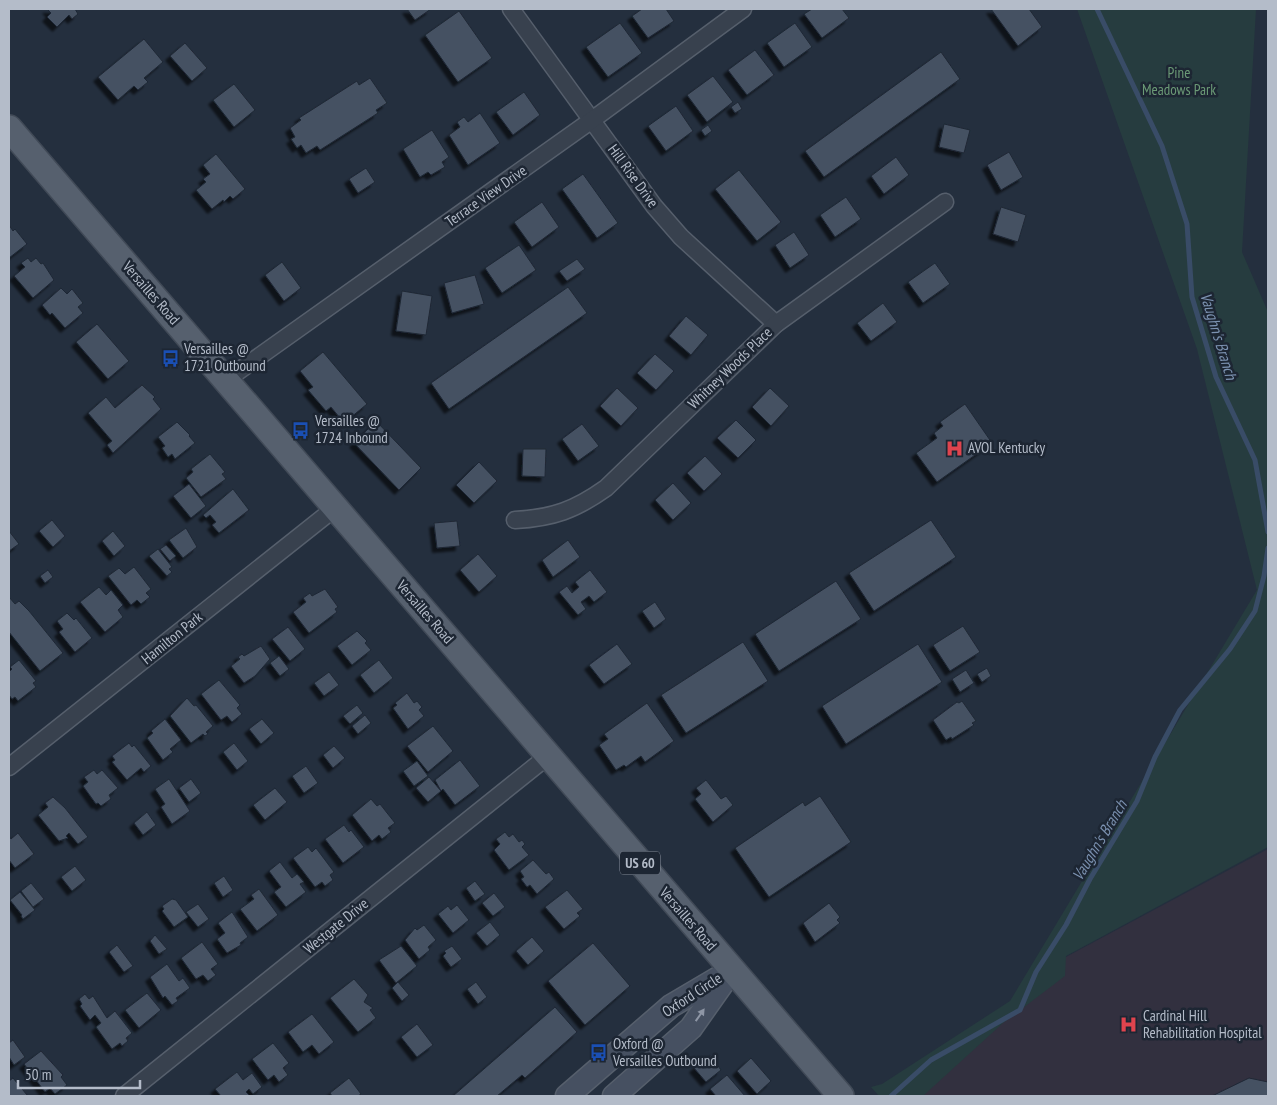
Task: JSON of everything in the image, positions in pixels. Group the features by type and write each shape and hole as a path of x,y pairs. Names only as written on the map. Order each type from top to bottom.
{"main road":[{"name":"Versailles Road","path":"9,128 841,1096"}],"street":[{"name":"Hill Rise Drive","path":"511,9 654,206 681,237 776,324"},
{"name":"Terrace View Drive","path":"226,380 592,120 742,9"},
{"name":"Whitney Woods Place","path":"515,520 538,519 560,514 582,504 606,488 776,324 945,202"},
{"name":"Hamilton Park","path":"9,767 335,508"},
{"name":"Westgate Drive","path":"124,1096 548,756"},
{"name":"Oxford Circle","path":"567,1096 671,1006 732,970"},
{"name":"Oxford Circle","path":"614,1096 691,1028 732,970"}],"shaded area":[{"name":"Cardinal Hill Rehabilitation Hospital","path":"1268,849 1268,1096 914,1096 1066,957"}],"green space":[{"name":"Pine Meadows Park","path":"1077,9 1256,9 1242,252 1268,312 1268,847 1066,956 1065,976 1003,1023 923,1096 879,1096 871,1087 882,1084 1010,1001 1257,590 1197,349"}],"building":[{"path":"47,9 75,9 78,14 72,19 69,15 57,27 47,17 51,13"},
{"path":"407,9 431,9 415,20"},
{"path":"642,9 666,9 674,21 648,38 632,16"},
{"path":"812,9 842,9 849,18 822,38 804,14"},
{"path":"991,9 1029,9 1042,27 1018,46"},
{"path":"459,11 492,58 458,82 425,35"},
{"path":"620,23 642,53 608,77 586,47"},
{"path":"795,23 812,47 784,67 767,43"},
{"path":"144,39 163,62 144,78 148,82 138,90 134,86 118,100 98,77"},
{"path":"185,43 207,68 192,81 170,56"},
{"path":"755,50 774,75 747,95 728,70"},
{"path":"941,52 960,79 824,177 805,151"},
{"path":"713,76 733,102 707,122 687,95"},
{"path":"370,78 387,103 376,110 378,113 320,150 317,146 306,153 301,145 297,148 291,139 295,137 290,128 301,120 299,118 357,81 359,85"},
{"path":"234,84 255,110 234,127 213,100"},
{"path":"524,92 540,115 513,135 496,112"},
{"path":"738,102 742,109 735,113 731,107"},
{"path":"676,106 693,131 666,151 648,126"},
{"path":"480,113 500,143 468,165 449,135 460,127 457,122 464,117 468,122"},
{"path":"944,124 970,130 964,153 939,147"},
{"path":"708,125 712,131 705,136 701,130"},
{"path":"432,130 449,157 442,162 445,167 431,175 428,172 420,177 403,149"},
{"path":"1009,152 1023,177 1001,190 987,165"},
{"path":"216,154 245,189 233,199 230,196 212,209 196,190 206,182 203,179 210,174 203,165"},
{"path":"896,157 909,175 884,194 871,176"},
{"path":"366,168 375,182 358,193 349,179"},
{"path":"739,170 781,222 757,241 715,189"},
{"path":"583,174 618,223 597,238 562,189"},
{"path":"846,197 861,219 835,237 820,215"},
{"path":"542,202 559,227 532,247 514,222"},
{"path":"1001,207 1026,215 1018,242 993,234"},
{"path":"9,225 13,231 15,229 27,244 9,258"},
{"path":"794,232 809,255 790,268 775,245"},
{"path":"519,245 536,270 502,293 485,268"},
{"path":"28,258 31,262 36,258 41,264 43,263 54,280 33,298 14,276 25,267 21,263"},
{"path":"577,259 585,269 567,281 559,271"},
{"path":"282,262 301,288 284,301 265,275"},
{"path":"935,263 950,284 923,303 908,282"},
{"path":"475,275 484,304 452,313 444,283"},
{"path":"568,287 587,313 449,409 431,383"},
{"path":"61,288 67,294 72,289 83,303 78,307 83,313 65,328 42,305"},
{"path":"402,291 432,296 426,335 396,331"},
{"path":"883,303 897,322 871,341 857,323"},
{"path":"686,316 708,335 691,355 669,336"},
{"path":"97,324 129,361 108,379 76,342"},
{"path":"323,352 367,404 344,423 331,407 326,411 308,390 313,387 300,371"},
{"path":"655,354 674,371 656,390 637,373"},
{"path":"142,385 155,397 153,399 161,409 113,453 107,445 112,441 88,413 106,397 115,408"},
{"path":"617,388 638,408 621,426 600,406"},
{"path":"770,388 789,406 771,426 752,407"},
{"name":"AVOL Kentucky","path":"965,404 992,443 937,482 916,453 937,438 934,433 943,426 940,422"},
{"path":"736,420 756,440 738,458 717,438"},
{"path":"376,421 421,468 399,490 354,443"},
{"path":"177,422 195,443 175,459 172,454 168,457 162,448 165,446 158,437"},
{"path":"582,424 599,446 578,461 562,439"},
{"path":"523,449 546,449 545,477 522,476"},
{"path":"210,454 225,472 222,474 226,479 201,497 186,478 193,472 191,469"},
{"path":"705,456 722,474 704,491 687,473"},
{"path":"479,462 497,481 474,503 456,485"},
{"path":"673,483 691,503 673,520 655,500"},
{"path":"189,484 206,506 191,518 173,496"},
{"path":"233,489 249,510 219,533 212,525 216,522 210,515 206,518 203,515"},
{"path":"52,520 65,536 53,547 39,531"},
{"path":"931,520 956,557 874,611 849,573"},
{"path":"457,521 460,546 437,548 434,523"},
{"path":"186,528 197,547 183,558 169,540"},
{"path":"9,531 19,544 9,551"},
{"path":"113,531 125,546 114,556 102,541"},
{"path":"568,540 580,557 553,577 542,560"},
{"path":"166,545 176,556 170,561 160,549"},
{"path":"158,549 172,567 169,569 172,572 167,576 149,556"},
{"path":"478,554 497,576 479,592 460,570"},
{"path":"134,567 151,589 146,593 150,597 141,604 137,600 131,605 108,576 119,568 125,574"},
{"path":"48,570 53,577 45,583 40,576"},
{"path":"590,570 607,592 594,602 589,596 581,602 586,609 578,615 559,592 567,586 572,593 579,587 575,582"},
{"path":"836,581 861,619 779,671 755,634"},
{"path":"99,587 106,595 111,590 123,605 118,610 123,617 105,632 80,602"},
{"path":"325,589 338,607 335,609 337,612 309,633 293,612 306,602 303,598 310,593 312,596"},
{"path":"9,597 15,604 19,601 29,611 63,653 40,671 9,632"},
{"path":"655,602 666,619 654,628 642,611"},
{"path":"67,613 74,620 76,618 92,638 75,652 59,632 63,629 57,621"},
{"path":"963,626 980,652 950,671 933,645"},
{"path":"288,627 305,649 290,661 272,639"},
{"path":"357,631 367,641 365,643 371,650 352,665 337,646"},
{"path":"743,642 768,681 686,733 661,695"},
{"path":"617,644 632,664 604,684 589,665"},
{"path":"918,644 942,682 846,744 822,706"},
{"path":"261,646 270,659 255,676 244,683 231,666 240,659 238,657 242,654 244,656"},
{"path":"279,656 289,669 280,676 270,663"},
{"path":"19,660 36,681 33,683 36,687 18,701 15,697 12,699 9,695 9,672 12,669 10,667"},
{"path":"379,660 393,678 374,693 360,675"},
{"path":"987,668 991,676 982,682 977,674"},
{"path":"966,670 974,683 960,692 952,679"},
{"path":"329,672 339,685 324,696 314,683"},
{"path":"219,680 240,705 237,708 242,714 232,722 227,716 221,720 201,694"},
{"path":"407,693 414,703 417,701 422,707 419,710 424,716 408,729 393,708 397,705 395,703"},
{"path":"187,698 194,706 196,705 213,726 206,732 208,734 205,736 203,734 191,743 170,716"},
{"path":"962,701 976,721 972,723 974,725 952,739 951,737 946,740 933,720 957,702"},
{"path":"647,703 674,741 645,762 641,756 626,767 624,765 616,770 599,745 608,739 604,734"},
{"path":"357,705 363,713 350,724 343,716"},
{"path":"365,715 371,723 358,734 352,726"},
{"path":"165,719 181,740 170,749 173,752 163,760 147,738 153,733 151,731"},
{"path":"262,719 274,733 261,744 249,729"},
{"path":"433,726 453,751 428,772 407,746"},
{"path":"129,743 132,747 134,745 151,766 144,772 141,768 127,780 112,762 115,760 112,756"},
{"path":"234,743 248,761 237,770 223,752"},
{"path":"334,746 345,758 333,768 323,755"},
{"path":"460,760 480,786 455,805 443,789 441,791 435,780"},
{"path":"417,761 428,776 414,786 403,771"},
{"path":"306,766 318,783 304,793 292,776"},
{"path":"94,770 97,774 102,770 118,788 109,795 111,799 101,806 98,803 96,804 83,786 88,782 84,777"},
{"path":"429,777 441,791 428,802 416,788"},
{"path":"169,779 190,811 172,824 161,807 165,804 155,789"},
{"path":"191,779 201,793 189,802 179,788"},
{"path":"706,780 721,799 726,796 733,805 713,822 695,799 701,794 696,788"},
{"path":"275,788 287,802 265,820 253,805"},
{"path":"820,796 851,842 769,897 735,848 803,802 805,806"},
{"path":"53,797 65,808 88,837 78,844 69,833 66,836 68,838 59,841 38,815 48,807 45,803"},
{"path":"371,799 377,806 380,804 395,823 388,828 391,832 382,839 379,835 372,841 352,815"},
{"path":"147,812 156,825 143,835 134,823"},
{"path":"344,825 349,832 351,830 364,847 343,863 325,839"},
{"path":"505,832 509,837 513,834 519,842 522,840 525,844 522,847 529,855 509,870 494,850 500,844 496,839"},
{"path":"18,833 34,854 15,868 9,860 9,836 11,839"},
{"path":"308,847 312,852 316,848 334,872 330,875 333,880 325,886 322,882 315,887 293,858"},
{"path":"533,860 546,874 549,872 554,879 537,894 530,885 527,887 521,879 524,877 520,871"},
{"path":"280,862 292,878 297,874 304,882 300,884 306,892 286,907 274,892 281,887 269,871"},
{"path":"75,866 86,880 72,891 61,877"},
{"path":"224,876 233,890 223,897 214,883"},
{"path":"475,881 485,894 475,901 466,888"},
{"path":"31,883 44,899 33,907 21,891"},
{"path":"259,889 278,915 257,931 240,909 254,899 251,895"},
{"path":"567,890 583,909 577,913 580,916 564,929 545,907"},
{"path":"20,892 35,910 23,919 10,900"},
{"path":"494,893 505,907 493,916 482,903"},
{"path":"172,899 176,900 188,917 174,927 162,911 164,909 162,906"},
{"path":"829,903 840,917 837,920 840,923 815,942 803,923"},
{"path":"198,904 209,919 198,927 186,912"},
{"path":"457,905 469,920 453,933 438,914 448,906 451,910"},
{"path":"232,912 248,937 240,943 241,945 227,953 217,939 225,933 218,923"},
{"path":"490,922 500,935 487,946 476,933"},
{"path":"424,925 436,940 428,947 430,950 419,959 405,940 415,928 417,930"},
{"path":"155,935 167,949 159,954 150,941"},
{"path":"532,937 544,951 528,965 516,951"},
{"path":"202,942 218,964 211,969 216,975 208,981 203,975 196,979 181,958"},
{"path":"593,943 630,986 585,1025 548,981"},
{"path":"117,945 133,966 124,972 109,952"},
{"path":"401,946 417,966 396,983 379,960"},
{"path":"452,946 462,959 451,967 443,956 446,953 444,951"},
{"path":"167,964 179,981 183,978 190,988 176,998 178,1001 172,1005 165,996 163,998 150,977"},
{"path":"354,979 368,995 364,1002 373,1008 370,1010 376,1018 358,1032 330,998"},
{"path":"398,982 409,995 402,1001 392,988"},
{"path":"476,982 487,997 478,1004 467,989"},
{"path":"147,993 161,1010 139,1028 125,1010"},
{"path":"85,994 89,999 93,996 107,1018 115,1011 132,1033 126,1038 128,1041 122,1046 120,1043 112,1049 96,1027 101,1023 95,1015 90,1020 80,1006 82,1004 79,999"},
{"path":"555,1007 577,1032 525,1078 522,1075 497,1096 453,1096"},
{"path":"312,1014 334,1042 319,1054 312,1045 303,1052 288,1032"},
{"path":"417,1024 433,1045 417,1057 401,1037"},
{"path":"13,1040 25,1057 14,1065 9,1057 9,1043"},
{"path":"273,1043 289,1063 283,1068 288,1075 279,1082 274,1075 268,1080 252,1059"},
{"path":"41,1051 63,1075 61,1077 67,1085 55,1094 50,1088 45,1092 24,1064"},
{"path":"710,1055 721,1070 706,1082 694,1068"},
{"path":"751,1058 771,1081 757,1094 737,1071"},
{"path":"237,1072 243,1080 252,1073 262,1087 253,1094 249,1089 246,1092 250,1096 221,1096 215,1089"},
{"path":"727,1075 745,1096 716,1096 710,1089"},
{"path":"13,1078 27,1095 9,1096 9,1081"},
{"path":"349,1078 361,1094 358,1096 332,1096 330,1093"},
{"path":"1249,1078 1268,1082 1268,1096 1212,1096"}],"waterway":[{"name":"Vaughn's Branch","path":"1097,9 1162,146 1187,224 1192,297 1216,377 1255,460 1268,532"},
{"name":"Vaughn's Branch","path":"891,1096 931,1060 1020,1010 1036,972 1066,925 1090,879 1137,801 1155,757 1180,710 1230,649 1255,611 1264,576 1268,548"}],"place":[{"name":"Versailles @ 1721 Outbound","path":"170,358"},
{"name":"Versailles @ 1724 Inbound","path":"301,430"},
{"name":"AVOL Kentucky","path":"954,448"},
{"name":"Cardinal Hill Rehabilitation Hospital","path":"1129,1025"},
{"name":"Oxford @ Versailles Outbound","path":"599,1053"}]}
